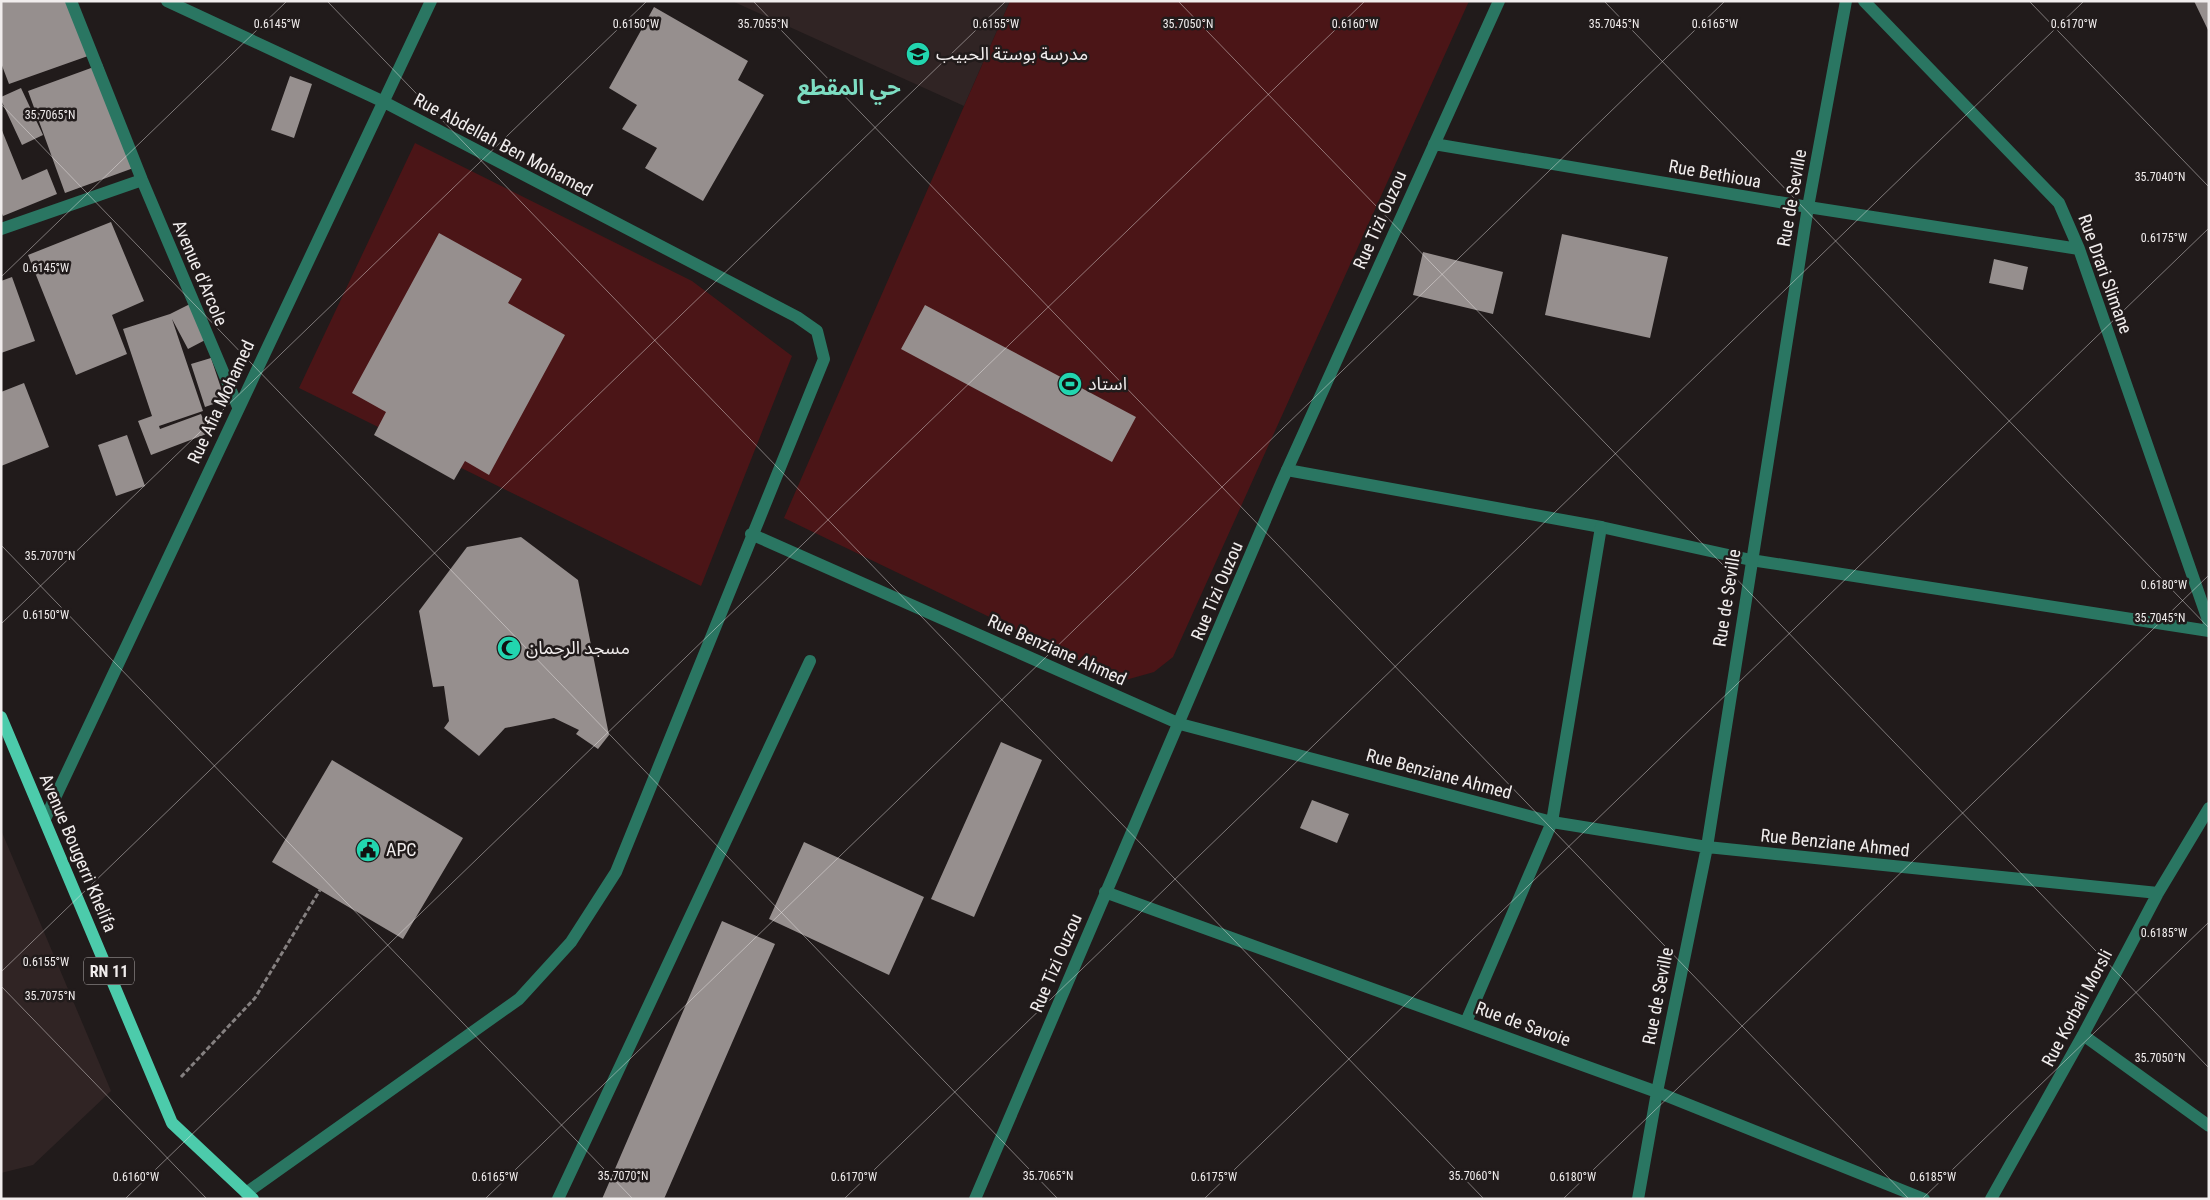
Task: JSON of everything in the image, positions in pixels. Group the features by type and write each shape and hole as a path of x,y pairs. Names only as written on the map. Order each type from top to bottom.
{"main road":[{"name":"Avenue Bougerri Khelifa","path":"1,717 172,1123 250,1196"}],"street":[{"name":"Avenue d'Arcole","path":"71,1 142,180 238,407"},
{"name":"Rue Abdellah Ben Mohamed","path":"168,1 384,102 797,317 817,331 824,359 751,534"},
{"name":"Rue Afia Mohamed","path":"45,819 238,407 432,1"},
{"name":"Rue Tizi Ouzou","path":"975,1199 1105,892 1180,724 1287,470 1500,1"},
{"name":"Rue de Seville","path":"1638,1199 1657,1092 1707,847 1808,207 1846,1"},
{"name":"Rue Drari Slimane","path":"1864,1 2059,203 2079,249 2209,623"},
{"name":"Rue Bethioua","path":"1434,144 1808,207 2079,249"},
{"path":"1,229 142,180"},
{"path":"1287,470 1601,527 1751,560 2209,631"},
{"path":"1466,1022 1552,822 1601,527"},
{"path":"250,1196 519,1000 571,942 616,872 751,534"},
{"name":"Rue Benziane Ahmed","path":"751,534 1180,724 1552,822 1707,847 2158,893"},
{"path":"558,1199 810,660"},
{"name":"Rue Korbali Morsli","path":"1991,1199 2083,1035 2158,893 2209,808"},
{"name":"Rue de Savoie","path":"1105,892 1657,1092 1924,1199"},
{"path":"2083,1035 2209,1126"}],"path":[{"path":"162,1098 255,998 320,890"}],"shaded area":[{"name":"مدرسة بوستة الحبيب","path":"732,1 1010,1 964,106"},
{"name":"استاد","path":"1010,1 1469,1 1173,657 1154,672 1122,681 784,518"},
{"path":"415,143 692,281 792,356 701,586 299,388"},
{"path":"1,830 111,1091 33,1165 1,1173"}],"building":[{"path":"1,1 68,1 88,56 9,84 1,63"},
{"path":"2194,1 2209,1 2209,32"},
{"path":"654,7 748,61 738,80 764,95 703,201 645,168 657,148 622,129 637,105 609,88"},
{"path":"102,64 139,166 65,193 28,91"},
{"path":"290,76 312,84 294,138 271,130"},
{"path":"21,88 43,135 22,145 1,100 1,97"},
{"path":"1,128 22,180 47,169 57,194 3,216 1,211"},
{"path":"111,222 144,301 112,315 127,354 76,375 28,255"},
{"path":"439,233 522,279 508,303 565,335 489,475 465,461 454,480 374,435 386,412 352,393"},
{"path":"1562,234 1668,257 1650,338 1545,315"},
{"path":"1423,252 1503,272 1493,314 1413,295"},
{"path":"1994,259 2028,267 2023,290 1989,283"},
{"path":"12,277 35,341 1,353 1,281"},
{"path":"190,304 209,338 188,349 172,319 203,411 159,426 160,429 201,414 209,433 151,455 138,421 152,416 123,329 170,314"},
{"path":"925,305 1136,417 1112,462 901,349"},
{"path":"211,358 225,400 205,407 191,364"},
{"path":"24,383 49,447 1,466 1,392"},
{"path":"127,435 145,486 116,496 98,445"},
{"name":"مسجد الرحمان","path":"521,537 578,580 609,735 598,749 576,734 579,730 554,718 505,728 479,756 444,728 449,721 444,686 433,687 419,611 467,547"},
{"path":"1001,742 1042,760 974,917 931,899"},
{"name":"APC","path":"332,760 463,838 403,939 272,862"},
{"path":"1312,800 1349,814 1337,843 1300,828"},
{"path":"804,842 924,897 889,975 769,919"},
{"path":"722,921 775,944 664,1199 602,1199"}],"place":[{"name":"مدرسة بوستة الحبيب","path":"918,54"},
{"name":"استاد","path":"1070,384"},
{"name":"مسجد الرحمان","path":"509,648"},
{"name":"APC","path":"368,850"}],"district":[{"name":"حي المقطع","path":"849,87"}]}
